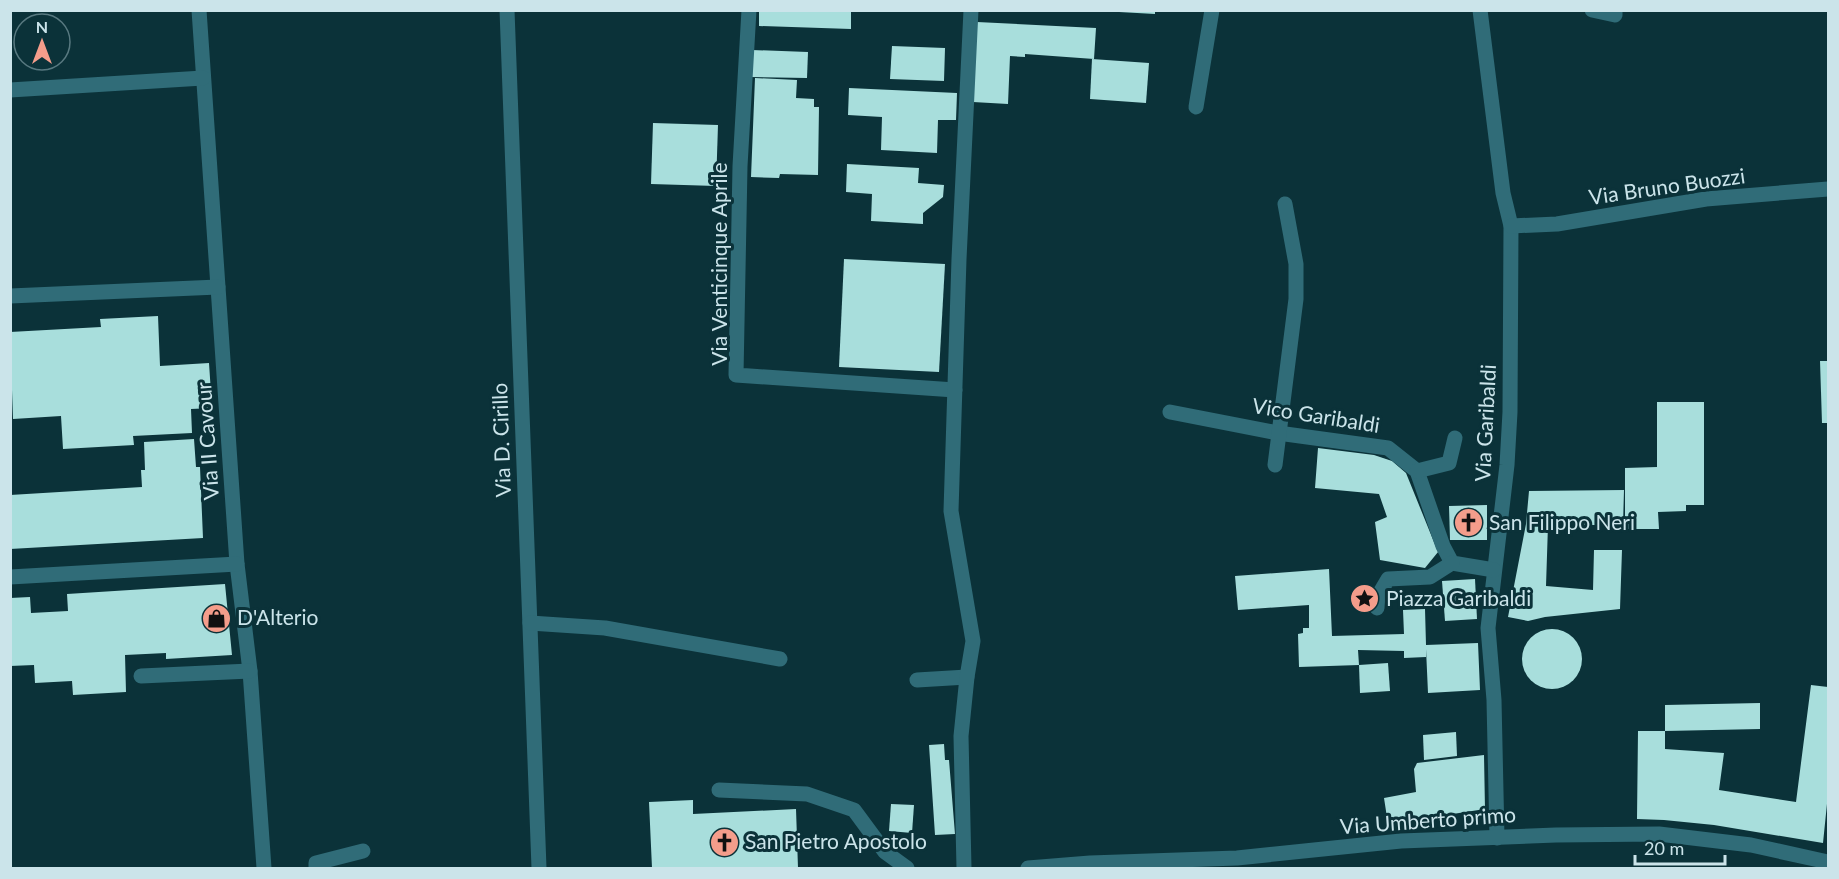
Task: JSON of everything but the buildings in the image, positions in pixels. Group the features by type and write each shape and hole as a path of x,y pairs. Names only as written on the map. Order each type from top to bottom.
{"street":[{"name":"Via II Cavour","path":"199,10 237,564 250,671 264,868"},
{"name":"Via D. Cirillo","path":"507,10 539,868"},
{"name":"Via Venticinque Aprile","path":"749,10 741,166 736,375 955,390"},
{"path":"964,868 961,736 973,641 951,510 959,259 971,10"},
{"path":"1196,106 1212,10"},
{"name":"Via Garibaldi","path":"1480,10 1503,193 1511,226 1510,412 1507,465 1488,628 1494,700 1497,838"},
{"path":"1592,10 1615,15 1615,10"},
{"path":"10,90 204,78"},
{"name":"Via Bruno Buozzi","path":"1511,226 1557,224 1706,199 1828,189"},
{"path":"1275,465 1296,299 1296,264 1285,204"},
{"path":"10,296 218,287"},
{"name":"Vico Garibaldi","path":"1170,412 1278,433 1388,448 1418,471"},
{"path":"1452,563 1443,546 1418,471 1449,463 1455,438"},
{"path":"1377,608 1378,596 1388,579 1430,577 1452,563 1494,570"},
{"path":"10,577 237,564"},
{"path":"530,623 605,628 780,659"},
{"path":"141,676 250,671"},
{"path":"916,680 967,677"},
{"path":"719,790 807,794 854,810 885,852 907,868"},
{"name":"Via Umberto primo","path":"1028,868 1090,863 1237,863 1401,841 1659,834 1751,845 1828,862"},
{"path":"316,868 316,863 363,851"}],"place":[{"name":"San Filippo Neri","path":"1468,523"},
{"name":"Piazza Garibaldi","path":"1365,599"},
{"name":"D'Alterio","path":"216,618"},
{"name":"San Pietro Apostolo","path":"724,842"}]}
